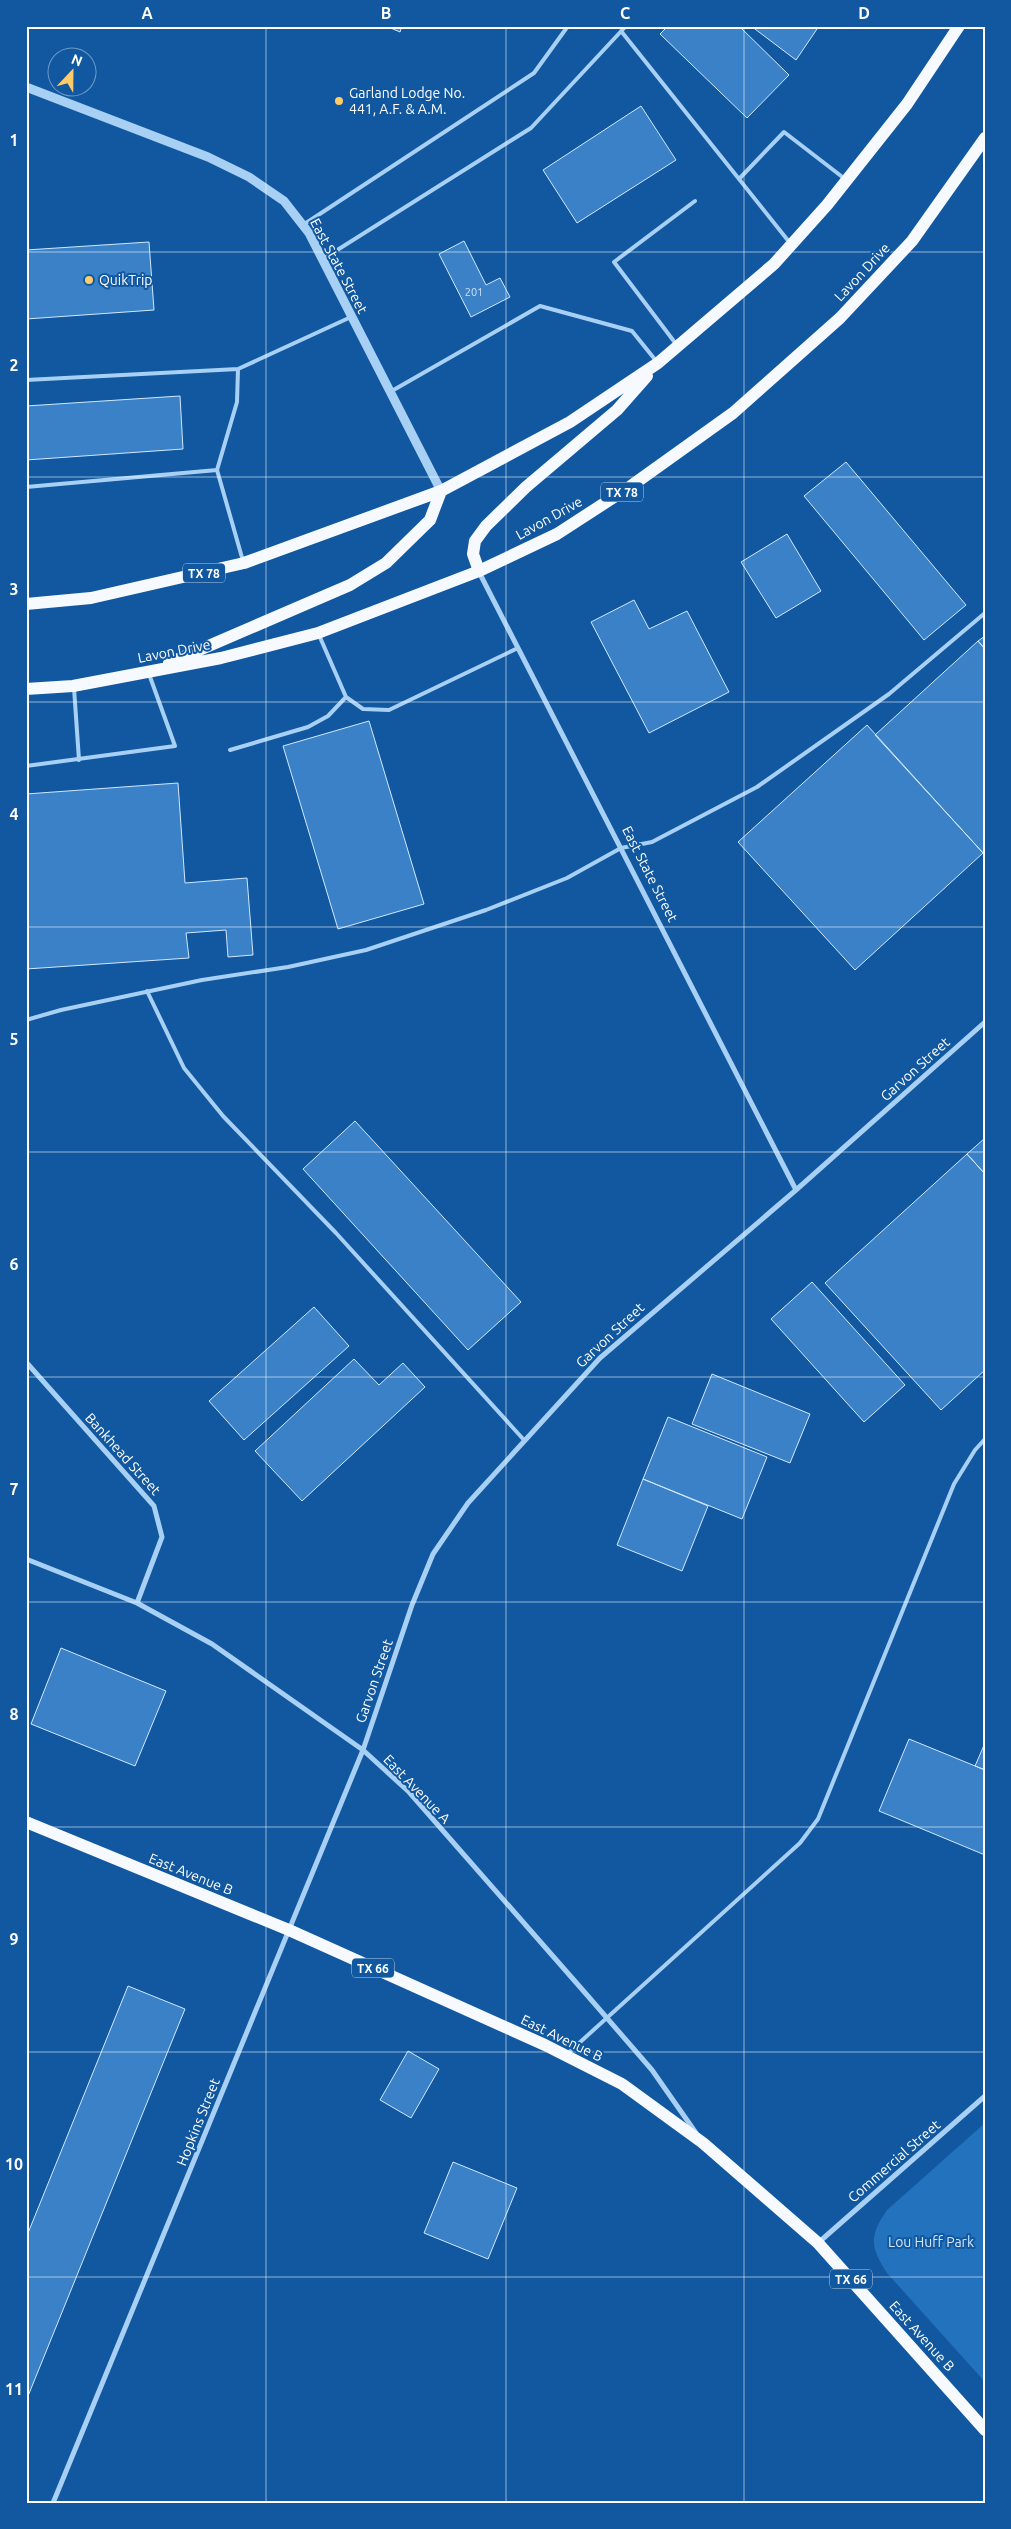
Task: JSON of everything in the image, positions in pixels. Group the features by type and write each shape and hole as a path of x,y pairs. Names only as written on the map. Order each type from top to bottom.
{"main road":[{"name":"TX 78","path":"26,604 91,598 244,563 441,491 570,422 658,363 774,264 847,180 907,104 959,26"},
{"name":"Lavon Drive","path":"26,689 73,686 221,658 318,633 479,571 557,534 632,486 733,413 840,318 912,241 985,138"},
{"path":"479,571 473,554 475,541 486,526 526,487 617,410 658,363"},
{"path":"148,672 350,584 386,563 430,520 441,491"},
{"name":"East Avenue B","path":"26,1822 289,1930 565,2055 622,2084 703,2143 818,2243 985,2430"}],"street":[{"name":"East State Street","path":"26,87 208,157 249,177 284,201 303,225 322,260 441,491"},
{"name":"East State Street","path":"479,571 796,1190"},
{"name":"Garvon Street","path":"363,1750 412,1605 433,1554 468,1503 600,1358 654,1309 796,1190 985,1022"},
{"name":"Bankhead Street","path":"26,1362 154,1506 162,1537 136,1604"},
{"name":"East Avenue A","path":"26,1560 136,1604 212,1644 363,1750 408,1792 652,2070 703,2143"},
{"name":"Hopkins Street","path":"53,2503 363,1750"},
{"name":"Commercial Street","path":"818,2243 985,2096"}],"lane":[{"path":"303,225 534,73 568,26"},
{"path":"322,260 531,128 626,26"},
{"path":"622,31 792,244"},
{"path":"739,179 784,132 847,180"},
{"path":"678,346 614,262 695,201"},
{"path":"390,392 540,306 632,331 658,363"},
{"path":"26,380 238,369 351,317"},
{"path":"238,369 237,402 217,470 244,563"},
{"path":"26,487 217,470"},
{"path":"26,1020 61,1010 147,991 202,980 288,968 366,950 486,910 567,878 621,848 652,842 757,786 890,694 985,613"},
{"path":"318,633 346,697 363,709 389,710 518,648"},
{"path":"26,766 175,746 148,672"},
{"path":"73,686 79,760"},
{"path":"230,750 308,727 328,716 346,697"},
{"path":"147,991 184,1068 223,1116 336,1233 524,1440"},
{"path":"565,2055 800,1842 818,1820 954,1484 975,1450 985,1439"}],"green space":[{"name":"Lou Huff Park","path":"985,2123 985,2382 887,2273 877,2256 874,2242 877,2227 887,2210"}],"building":[{"path":"386,26 402,26 400,32"},
{"path":"668,26 739,26 789,75 747,118 660,34"},
{"path":"751,26 819,26 796,60"},
{"path":"641,106 676,160 577,223 543,170"},
{"path":"464,241 486,285 500,278 510,297 471,317 439,254"},
{"name":"QuikTrip","path":"149,242 154,310 26,319 26,250"},
{"path":"180,396 183,449 26,460 26,406"},
{"path":"846,462 966,605 924,640 804,496"},
{"path":"787,534 821,591 776,618 741,562"},
{"path":"634,600 649,629 687,611 729,692 649,733 591,622"},
{"path":"985,636 985,649 978,641"},
{"path":"978,641 985,649 985,855 875,735"},
{"path":"369,721 424,904 338,929 283,746"},
{"path":"867,725 983,853 855,970 738,842"},
{"path":"178,783 185,883 247,878 253,955 228,957 226,930 186,933 189,958 26,969 26,794"},
{"path":"355,1121 521,1302 468,1350 303,1169"},
{"path":"985,1138 985,1174 967,1154"},
{"path":"967,1154 985,1174 985,1370 941,1410 825,1283"},
{"path":"812,1282 905,1385 864,1422 771,1319"},
{"path":"314,1307 349,1346 244,1440 209,1401"},
{"path":"354,1359 379,1385 403,1363 425,1387 302,1501 255,1451"},
{"path":"712,1374 810,1414 790,1463 692,1424"},
{"path":"668,1417 767,1457 742,1519 643,1479"},
{"path":"643,1479 708,1506 682,1571 617,1545"},
{"path":"61,1648 166,1691 135,1766 31,1724"},
{"path":"909,1739 985,1770 985,1855 879,1811"},
{"path":"985,1743 985,1770 975,1766"},
{"path":"128,1986 185,2009 26,2401 26,2238"},
{"path":"408,2051 439,2069 411,2118 380,2100"},
{"path":"453,2162 517,2188 488,2259 424,2233"}],"place":[{"name":"Garland Lodge No. 441, A.F. & A.M.","path":"339,101"},
{"name":"QuikTrip","path":"89,280"}]}
